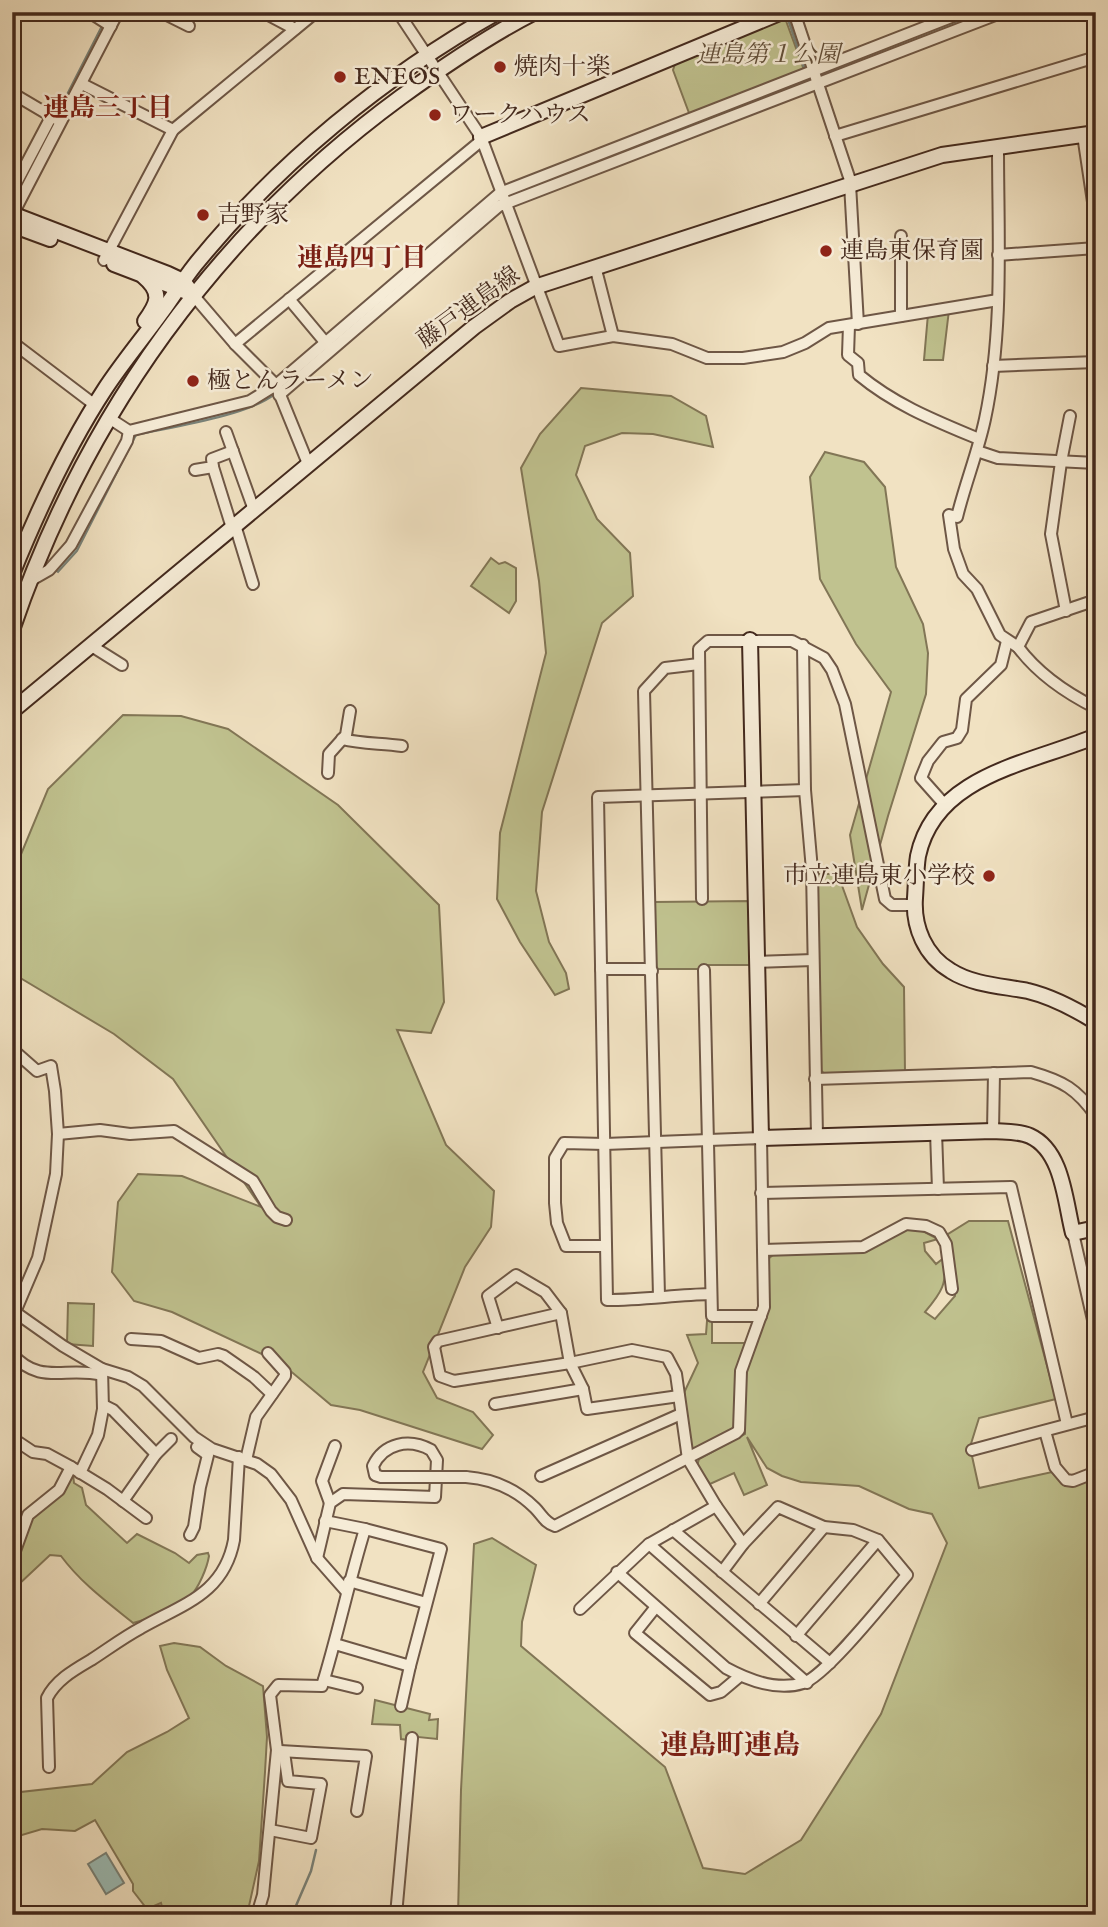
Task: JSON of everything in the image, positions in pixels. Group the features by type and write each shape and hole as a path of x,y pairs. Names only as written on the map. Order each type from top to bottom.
{"street":[{"path":"89,12 108,24"},
{"path":"12,191 82,84 108,24 118,12"},
{"path":"161,12 189,26"},
{"path":"263,12 295,29"},
{"path":"106,256 173,130 316,12"},
{"path":"398,12 482,138 535,287 559,345 612,336 672,344 707,358 743,358 783,352 805,343 829,328 998,300"},
{"path":"12,573 47,494 95,405 180,285 237,217 352,110 428,56 498,12"},
{"path":"12,631 28,582 58,512 109,418 151,353 246,233 320,162 366,123 437,71 535,12"},
{"path":"794,12 812,76 850,184 853,325 848,355 858,363 859,375 882,394 914,412 979,439"},
{"path":"109,418 129,431 250,401 277,390 503,199 812,76 964,12"},
{"path":"503,199 812,76 1003,12"},
{"path":"235,344 482,138 781,13"},
{"path":"835,136 1096,57"},
{"path":"82,84 173,130"},
{"path":"12,93 56,120"},
{"path":"56,120 13,215 180,285 194,296 277,390 309,466"},
{"path":"1089,134 1096,222"},
{"name":"藤戸連島線","path":"12,711 474,327 535,287 942,155 1089,134"},
{"path":"998,146 998,300 993,366 985,420 977,451 957,517 949,515 954,549 963,574 977,589 1000,635 1018,647 1034,668 1076,698 1096,708"},
{"path":"12,225 106,256 152,284 157,297 153,309 128,345 124,362"},
{"path":"901,236 901,316"},
{"path":"998,255 1096,248"},
{"path":"596,267 612,336"},
{"path":"141,275 180,285"},
{"path":"289,299 328,346"},
{"path":"12,342 95,405"},
{"path":"993,366 1096,362"},
{"path":"1066,611 1051,534 1060,462 1070,416"},
{"path":"28,582 49,570 71,545 127,441 129,431"},
{"path":"226,432 254,510"},
{"path":"233,451 212,458 213,467 253,584"},
{"path":"977,451 998,458 1096,463"},
{"path":"195,470 213,467"},
{"path":"1018,647 1031,622 1096,600"},
{"path":"330,1503 343,1494 435,1497 437,1460 434,1453 414,1444 394,1446 381,1452 373,1466 373,1472 381,1477 411,1477 466,1477 487,1479 516,1492 536,1509 548,1524 555,1526 688,1459 739,1430 741,1371 764,1307 750,640"},
{"path":"702,899 699,649 708,641 792,641 824,658 832,670 845,704 885,899 892,905 915,905"},
{"path":"945,805 921,778 928,761 943,742 957,738 962,730 966,699 1001,665 1007,641"},
{"path":"90,645 121,665"},
{"path":"803,645 805,790 812,870 817,1136"},
{"path":"659,1296 644,691 665,668 699,664"},
{"path":"328,773 329,754 348,730 350,711"},
{"path":"1096,736 996,771 945,805 933,819 918,856 915,905 920,934 928,950 953,973 973,981 1057,1000 1096,1022"},
{"path":"342,739 360,744 402,746"},
{"path":"710,1294 659,1296 647,1300 607,1300 598,797 805,790"},
{"path":"757,962 813,960"},
{"path":"601,969 652,971"},
{"path":"704,970 712,1316 761,1316"},
{"path":"12,1049 37,1071 51,1066 58,1134 56,1174 38,1258 14,1311 102,1372"},
{"path":"815,1079 1031,1072 1056,1079 1082,1096 1096,1116"},
{"path":"993,1131 994,1073"},
{"path":"58,1134 100,1130 130,1134 174,1131 253,1181 271,1211 286,1220"},
{"path":"606,1246 566,1246 557,1223 555,1203 555,1157 564,1143 605,1144 993,1131 1029,1136 1055,1161 1096,1333"},
{"path":"936,1132 938,1189"},
{"path":"761,1194 1011,1187 1068,1424"},
{"path":"762,1250 863,1247 906,1224 926,1226 939,1232 946,1244 951,1289"},
{"path":"1073,1233 1096,1228"},
{"path":"498,1328 488,1296 516,1275 545,1292 561,1313 570,1363 583,1389 587,1409 679,1396"},
{"path":"561,1313 438,1340 434,1347 440,1376 454,1381 570,1363 632,1350 667,1357 673,1364 688,1459 743,1544"},
{"path":"131,1339 161,1341 199,1358 211,1354 224,1356 254,1377 272,1394"},
{"path":"49,1767 47,1698 51,1691 74,1669 211,1588 229,1557 234,1540 243,1459 256,1417 282,1381 285,1372 268,1353"},
{"path":"13,1359 40,1373 86,1371 128,1377 143,1386 185,1428 212,1449 243,1459 271,1474 287,1493 317,1558 348,1586 426,1603"},
{"path":"12,1559 28,1515 59,1490 98,1435 103,1405 102,1372"},
{"path":"495,1404 583,1389"},
{"path":"103,1405 113,1410 156,1454"},
{"path":"541,1476 681,1414"},
{"path":"972,1450 1096,1417"},
{"path":"185,1428 187,1438 208,1455 194,1527 190,1535"},
{"path":"1045,1432 1055,1467 1066,1480 1073,1481 1096,1472"},
{"path":"12,1438 33,1452 47,1454 75,1470 146,1518"},
{"path":"123,1501 156,1454 171,1439"},
{"path":"317,1558 330,1503 322,1481 335,1446"},
{"path":"580,1609 649,1544 716,1506"},
{"path":"617,1572 726,1668 740,1676 790,1686 807,1682 830,1663 907,1575 878,1540 853,1530 824,1527 778,1507 743,1544 722,1572"},
{"path":"325,1521 441,1549 401,1706"},
{"path":"759,1604 824,1527"},
{"path":"270,1830 311,1838 321,1784 288,1780 270,1695 278,1685 323,1686 365,1529"},
{"path":"673,1530 830,1663"},
{"path":"796,1636 878,1540"},
{"path":"649,1544 807,1682"},
{"path":"655,1608 635,1633 710,1695 721,1692 740,1676"},
{"path":"335,1644 410,1666"},
{"path":"324,1680 357,1688"},
{"path":"396,1915 412,1738"},
{"path":"280,1751 366,1756 357,1811"},
{"path":"257,1915 262,1895 280,1751"}],"green space":[{"name":"連島第１公園","path":"785,18 804,70 693,114 689,113 673,70 675,64"},
{"path":"949,310 943,360 924,360 928,314"},
{"path":"581,388 671,396 706,416 713,447 653,434 622,433 585,446 576,475 597,519 630,553 633,596 602,623 542,812 536,891 549,942 566,973 569,989 555,995 520,942 497,899 500,833 546,653 539,581 521,468 540,434"},
{"path":"825,452 864,462 885,487 896,567 923,624 928,653 926,694 862,910 850,835 891,692 856,644 820,579 810,477"},
{"path":"491,558 499,564 505,562 516,568 516,601 509,613 471,586"},
{"path":"123,715 181,716 228,729 338,805 439,905 444,1002 431,1033 397,1030 446,1145 494,1191 491,1227 465,1267 423,1372 437,1398 473,1412 493,1435 482,1449 360,1410 331,1405 281,1363 172,1312 134,1301 112,1272 118,1202 138,1174 182,1176 261,1207 173,1079 114,1034 12,973 12,876 48,789"},
{"path":"816,874 832,874 840,880 857,927 883,964 904,987 905,1073 825,1074 819,1069"},
{"path":"751,901 752,965 701,965 701,969 658,969 655,966 654,902"},
{"path":"969,1221 1008,1221 1056,1399 979,1418 970,1447 979,1488 1052,1472 1065,1486 1096,1478 1096,1915 458,1915 461,1790 474,1544 492,1538 536,1565 522,1622 521,1646 665,1767 703,1868 745,1874 801,1840 881,1714 947,1543 932,1514 909,1509 859,1486 801,1482 782,1476 767,1468 747,1437 767,1485 744,1495 734,1473 710,1484 697,1466 699,1459 745,1434 745,1382 748,1362 767,1307 767,1260 774,1254 866,1252 903,1229 917,1228 938,1239 924,1243 925,1251 936,1264 945,1257 942,1287 925,1312 935,1319 955,1296 950,1247 945,1236"},
{"path":"68,1303 94,1304 93,1346 67,1344"},
{"path":"707,1321 712,1321 712,1343 745,1343 739,1366 734,1426 730,1432 695,1450 690,1449 683,1395 698,1363 687,1335 706,1334"},
{"path":"71,1472 74,1483 82,1488 86,1505 127,1543 137,1534 189,1563 197,1555 208,1553 204,1572 190,1597 172,1608 133,1623 86,1584 61,1556 50,1555 17,1586 12,1586 12,1564 30,1517"},
{"path":"174,1643 200,1647 226,1666 263,1686 267,1737 259,1861 247,1915 164,1915 161,1903 147,1909 133,1891 133,1884 95,1820 75,1831 42,1829 12,1838 12,1793 92,1784 127,1752 189,1718 167,1670 160,1646"},
{"path":"375,1700 430,1714 429,1720 438,1719 437,1739 409,1736 409,1740 401,1739 400,1725 372,1724"}],"water":[{"path":"109,12 113,12 60,118 56,116"},
{"path":"976,12 992,12 499,203 497,198"},
{"path":"273,390 275,394 263,402 229,415 136,435 77,551 58,572 55,570 133,432"},
{"path":"106,1853 124,1883 106,1894 88,1864"}],"waterway":[{"path":"786,13 805,70"},
{"path":"292,1915 311,1871 316,1850"}],"place":[{"name":"焼肉十楽","path":"500,67"},
{"name":"ENEOS","path":"340,77"},
{"name":"ワークハウス","path":"435,115"},
{"name":"吉野家","path":"203,215"},
{"name":"連島東保育園","path":"826,251"},
{"name":"極とんラーメン","path":"193,381"},
{"name":"市立連島東小学校","path":"989,876"}],"district":[{"name":"連島三丁目","path":"108,108"},
{"name":"連島四丁目","path":"362,258"},
{"name":"連島町連島","path":"730,1746"}]}
